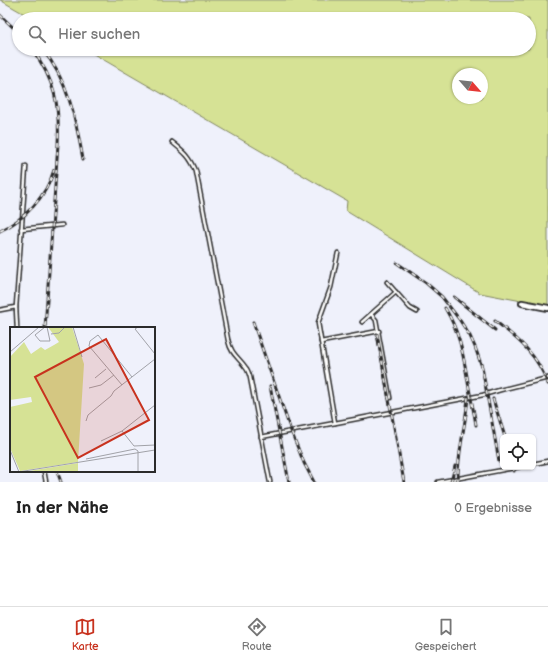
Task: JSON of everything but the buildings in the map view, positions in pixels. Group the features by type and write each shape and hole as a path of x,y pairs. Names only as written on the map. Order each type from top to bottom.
{"street":[{"path":"522,304 548,308"}],"lane":[{"path":"172,142 187,154 196,171 228,340 230,348 246,368 250,377 270,482"},
{"path":"17,327 16,307 26,166"},
{"path":"21,229 62,225"},
{"path":"335,423 318,323 331,287 338,253"},
{"path":"387,282 410,308 417,312"},
{"path":"362,322 396,292"},
{"path":"0,310 16,307"},
{"path":"370,314 376,320 379,332 390,398"},
{"path":"322,342 379,332"},
{"path":"261,437 483,395 548,378"},
{"path":"536,463 548,461"},
{"path":"438,482 503,470"},
{"path":"44,472 46,482"}],"green space":[{"path":"0,0 548,0 548,306 480,293 346,211 347,201 97,56 536,56 536,12 21,12"}],"railway":[{"path":"0,15 12,26"},
{"path":"37,56 51,83 57,105 58,117 58,144 45,327"},
{"path":"47,56 65,87 70,101 83,159"},
{"path":"0,231 26,214 46,189 54,170"},
{"path":"397,263 426,283 442,297 470,336 482,367 499,461"},
{"path":"454,297 495,330"},
{"path":"445,308 458,335 476,425"},
{"path":"495,321 519,341 533,356 544,373 548,384"},
{"path":"253,322 291,431 304,463 314,482"},
{"path":"377,334 404,482"},
{"path":"270,386 289,482"},
{"path":"458,482 460,450 468,397"},
{"path":"493,399 504,434"},
{"path":"451,482 455,466"},
{"path":"57,472 61,482"}]}
